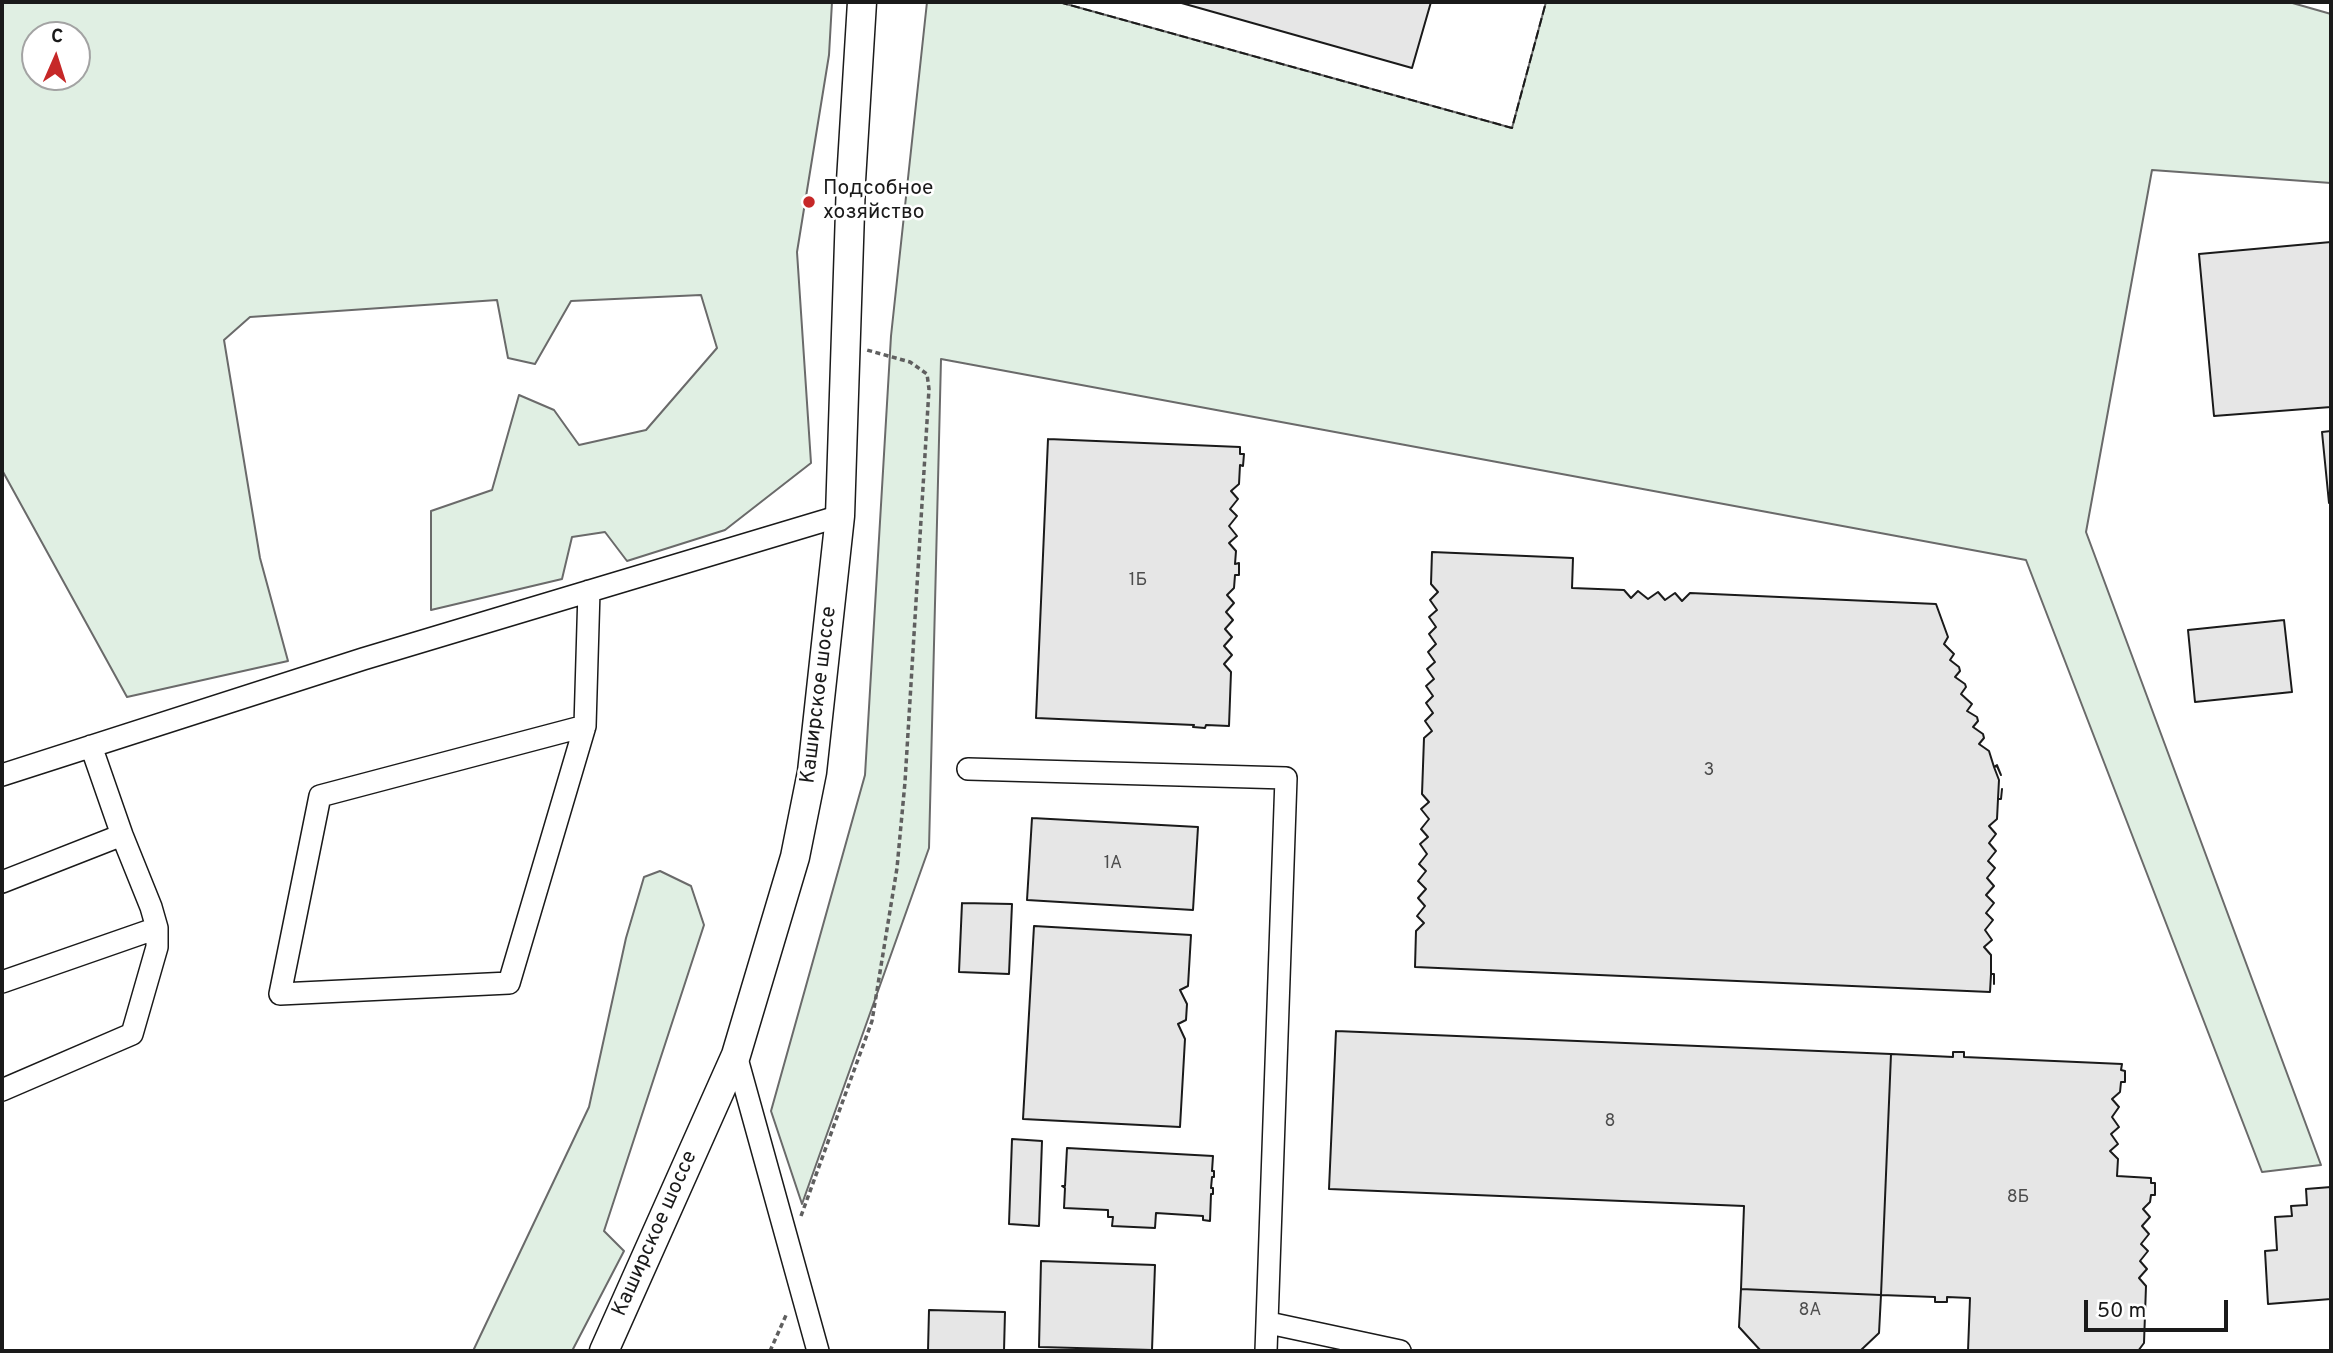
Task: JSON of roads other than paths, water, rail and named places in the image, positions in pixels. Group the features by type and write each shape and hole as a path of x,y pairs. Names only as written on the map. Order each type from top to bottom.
{"main road":[{"name":"Каширское шоссе","path":"604,1351 736,1055 795,857 812,772 840,516 851,181 862,2"}],"street":[{"path":"2,775 363,659 840,516"},
{"path":"585,726 320,796 280,994 509,983 585,726 589,591"},
{"path":"2,1090 132,1034 157,947 157,928 90,746"},
{"path":"968,769 1286,778 1266,1351"},
{"path":"2,883 122,835"},
{"path":"2,982 157,928"},
{"path":"736,1055 818,1351"},
{"path":"1269,1323 1400,1351"}],"place":[{"name":"Подсобное хозяйство","path":"809,202"}]}
